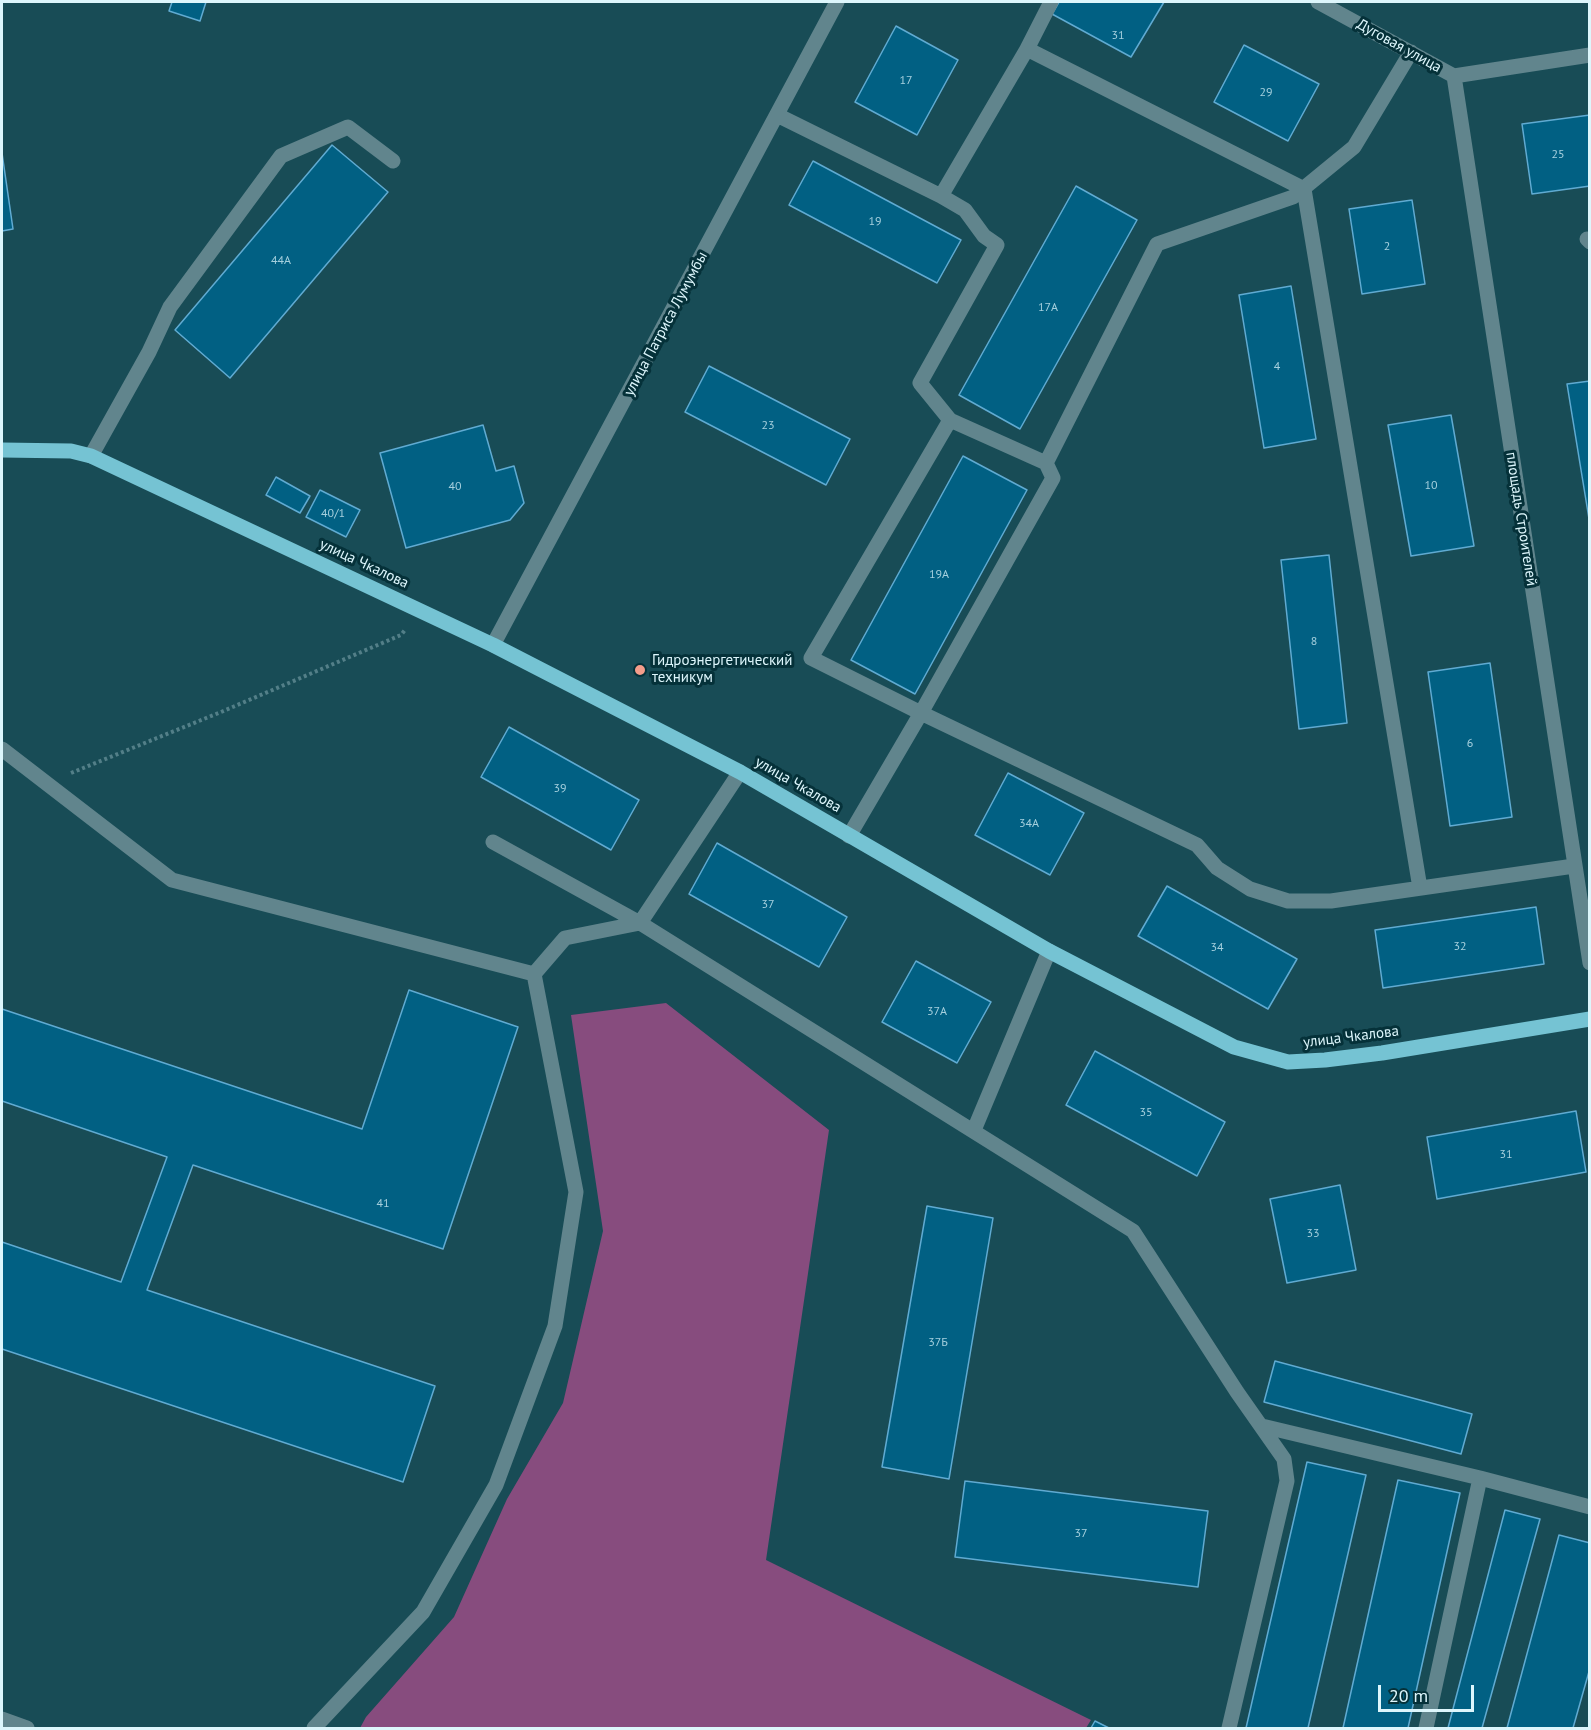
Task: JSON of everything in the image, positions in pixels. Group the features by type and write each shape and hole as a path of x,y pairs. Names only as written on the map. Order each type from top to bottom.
{"main road":[{"name":"улица Чкалова","path":"2,450 71,451 91,456 494,645 740,772 1049,951 1234,1047 1288,1062 1325,1060 1590,1019"}],"street":[{"name":"улица Патриса Лумумбы","path":"494,645 837,2"},
{"path":"941,196 1027,49 1051,2"},
{"name":"Дуговая улица","path":"1318,2 1454,76 1590,55"},
{"path":"1027,49 1304,189"},
{"path":"1046,463 1157,244 1293,197 1304,189 1354,147 1411,52"},
{"name":"площадь Строителей","path":"1454,76 1590,963"},
{"path":"777,115 965,210 984,236 997,245 920,384 950,420 1046,463 1053,478 849,836"},
{"path":"91,456 149,352 170,307 281,156 348,127 393,160"},
{"path":"1304,189 1420,888"},
{"path":"950,420 811,658 1197,845 1217,868 1250,889 1288,901 1331,902 1574,866"},
{"path":"2,749 172,880 534,974"},
{"path":"534,974 565,938 640,923 740,772"},
{"path":"493,842 640,923 1133,1231 1237,1392 1284,1460 1287,1481 1229,1728"},
{"path":"974,1130 1049,951"},
{"path":"314,1728 423,1612 496,1485 555,1326 576,1192 534,974"},
{"path":"1262,1426 1590,1507"},
{"path":"1426,1728 1480,1478"},
{"path":"2,1719 27,1728"}],"path":[{"path":"45,783 221,712 401,635 421,610"}],"shaded area":[{"path":"666,1003 829,1130 766,1560 1091,1720 1086,1728 360,1728 366,1717 454,1617 507,1499 563,1403 603,1231 571,1015"}],"building":[{"path":"172,2 206,2 200,21 169,11"},
{"path":"1059,2 1164,2 1131,57 1052,14"},
{"path":"896,26 958,60 917,135 855,102"},
{"path":"1244,45 1319,84 1288,141 1214,102"},
{"path":"1590,115 1590,186 1532,194 1522,124"},
{"path":"332,145 388,192 230,378 175,330"},
{"path":"2,153 13,229 2,231"},
{"path":"813,161 961,240 937,283 789,205"},
{"path":"1076,186 1137,220 1020,429 959,395"},
{"path":"1412,200 1425,284 1362,294 1349,209"},
{"path":"1291,286 1316,439 1264,448 1239,295"},
{"path":"709,366 850,439 826,485 685,412"},
{"path":"1590,381 1590,525 1567,384"},
{"path":"1451,415 1474,546 1411,556 1388,425"},
{"path":"483,425 496,471 514,466 524,503 510,520 406,548 380,453"},
{"path":"963,456 1027,490 915,694 851,660"},
{"path":"276,477 310,496 300,513 266,495"},
{"path":"320,490 360,510 346,537 306,517"},
{"path":"1329,555 1347,723 1299,729 1281,560"},
{"path":"1490,663 1512,817 1450,826 1428,672"},
{"path":"509,727 639,800 611,850 481,777"},
{"path":"1008,773 1084,813 1050,875 975,835"},
{"path":"717,843 847,917 819,967 689,894"},
{"path":"1167,886 1297,959 1268,1009 1138,936"},
{"path":"1536,907 1544,964 1383,988 1375,930"},
{"path":"916,961 991,1002 957,1063 882,1022"},
{"path":"409,990 518,1027 443,1249 193,1165 147,1290 435,1386 403,1482 2,1349 2,1242 121,1282 167,1157 2,1101 2,1009 362,1129"},
{"path":"1095,1051 1225,1122 1197,1176 1066,1105"},
{"path":"1576,1111 1586,1172 1437,1199 1427,1137"},
{"path":"1340,1185 1356,1270 1287,1283 1270,1199"},
{"path":"927,1206 993,1218 949,1479 882,1467"},
{"path":"1275,1361 1472,1414 1461,1454 1264,1402"},
{"path":"1307,1462 1366,1475 1308,1728 1246,1728"},
{"path":"1398,1480 1460,1493 1408,1728 1343,1728"},
{"path":"965,1481 1208,1511 1198,1587 955,1557"},
{"path":"1505,1510 1540,1519 1482,1728 1448,1728"},
{"path":"1559,1535 1590,1543 1590,1668 1573,1728 1507,1728"},
{"path":"1095,1721 1109,1728 1091,1728"}],"place":[{"name":"Гидроэнергетический техникум","path":"640,670"}]}
